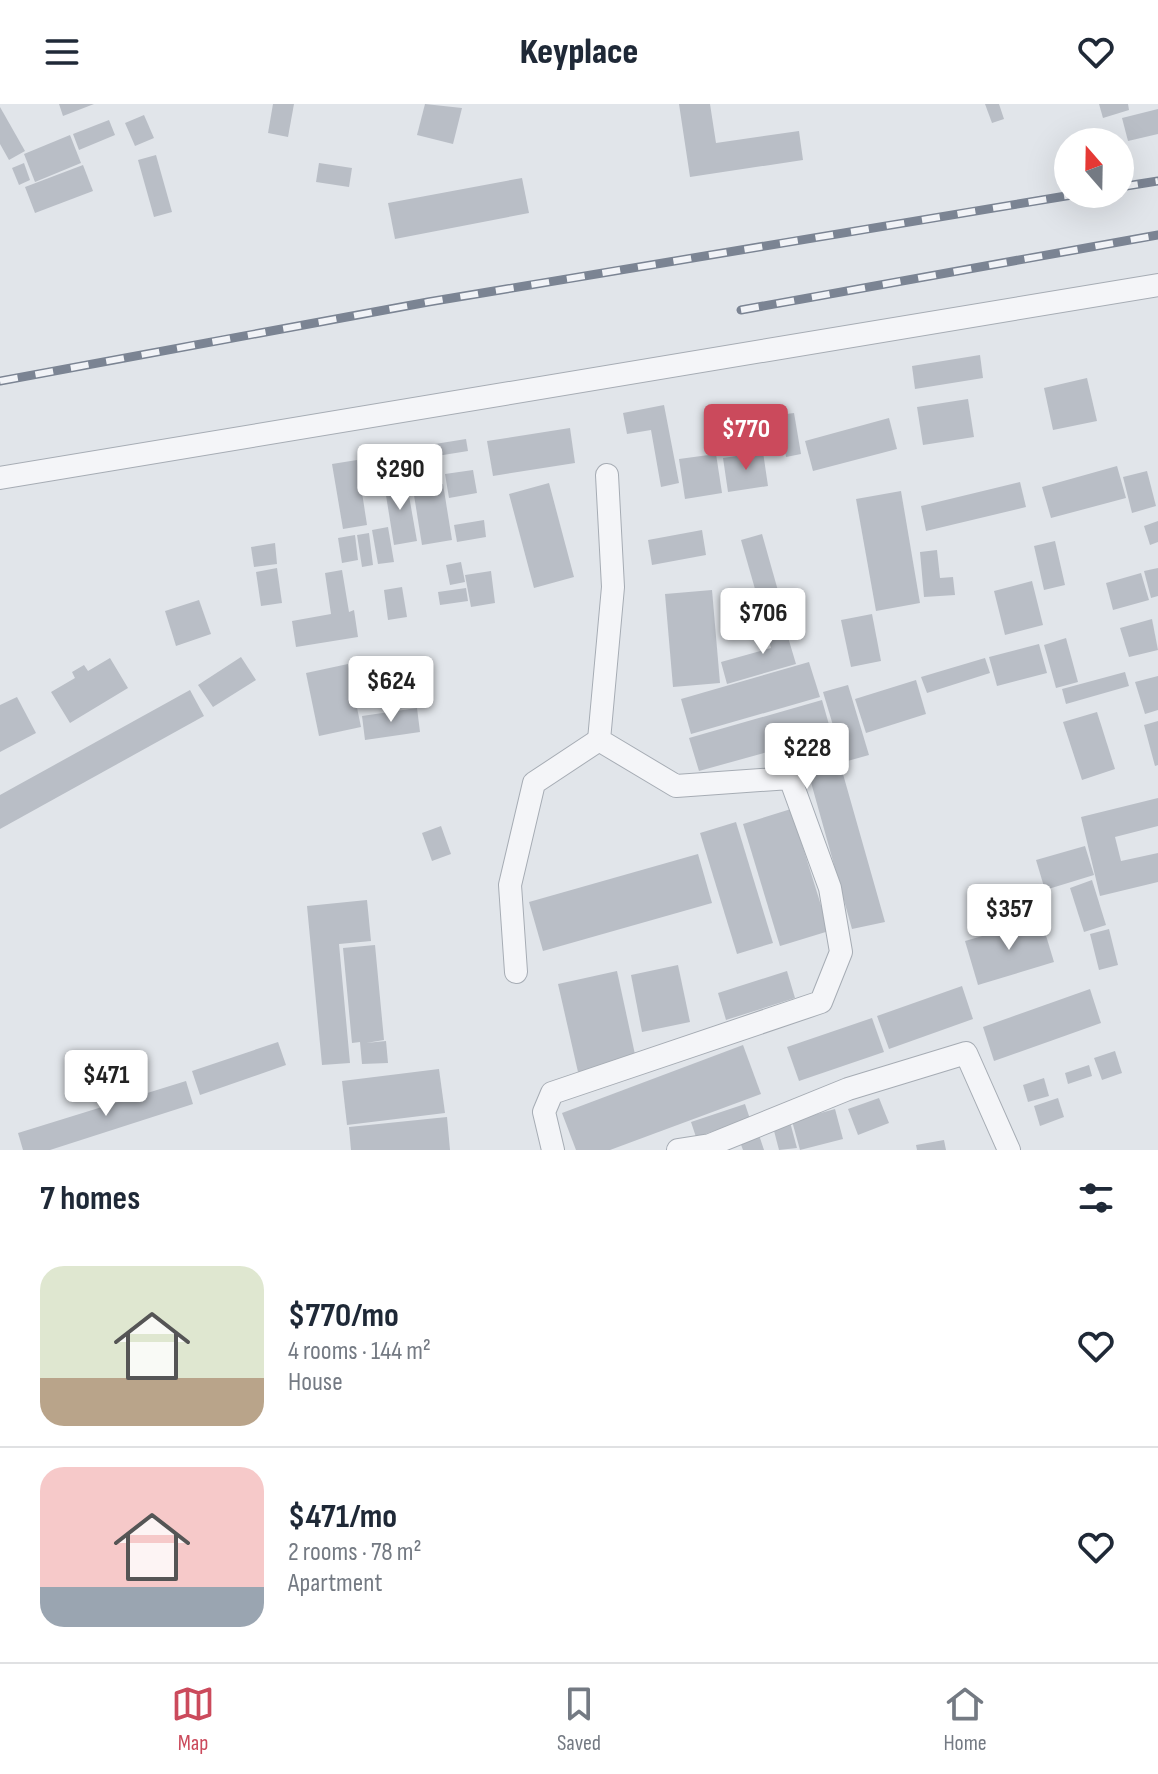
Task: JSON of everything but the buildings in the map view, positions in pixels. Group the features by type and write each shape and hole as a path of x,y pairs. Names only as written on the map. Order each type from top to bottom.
{"street":[{"path":"0,478 1158,285"},
{"path":"599,740 613,587 607,475"},
{"path":"516,972 510,885 534,783 599,740"},
{"path":"553,1150 544,1112 552,1093 821,1002 841,952 830,888 790,778 676,786 599,740"},
{"path":"678,1150 708,1148 848,1089 966,1053 1009,1150"}],"railway":[{"path":"1134,185 1158,181"},
{"path":"0,381 428,302 1054,198"},
{"path":"741,310 1158,235"}]}
